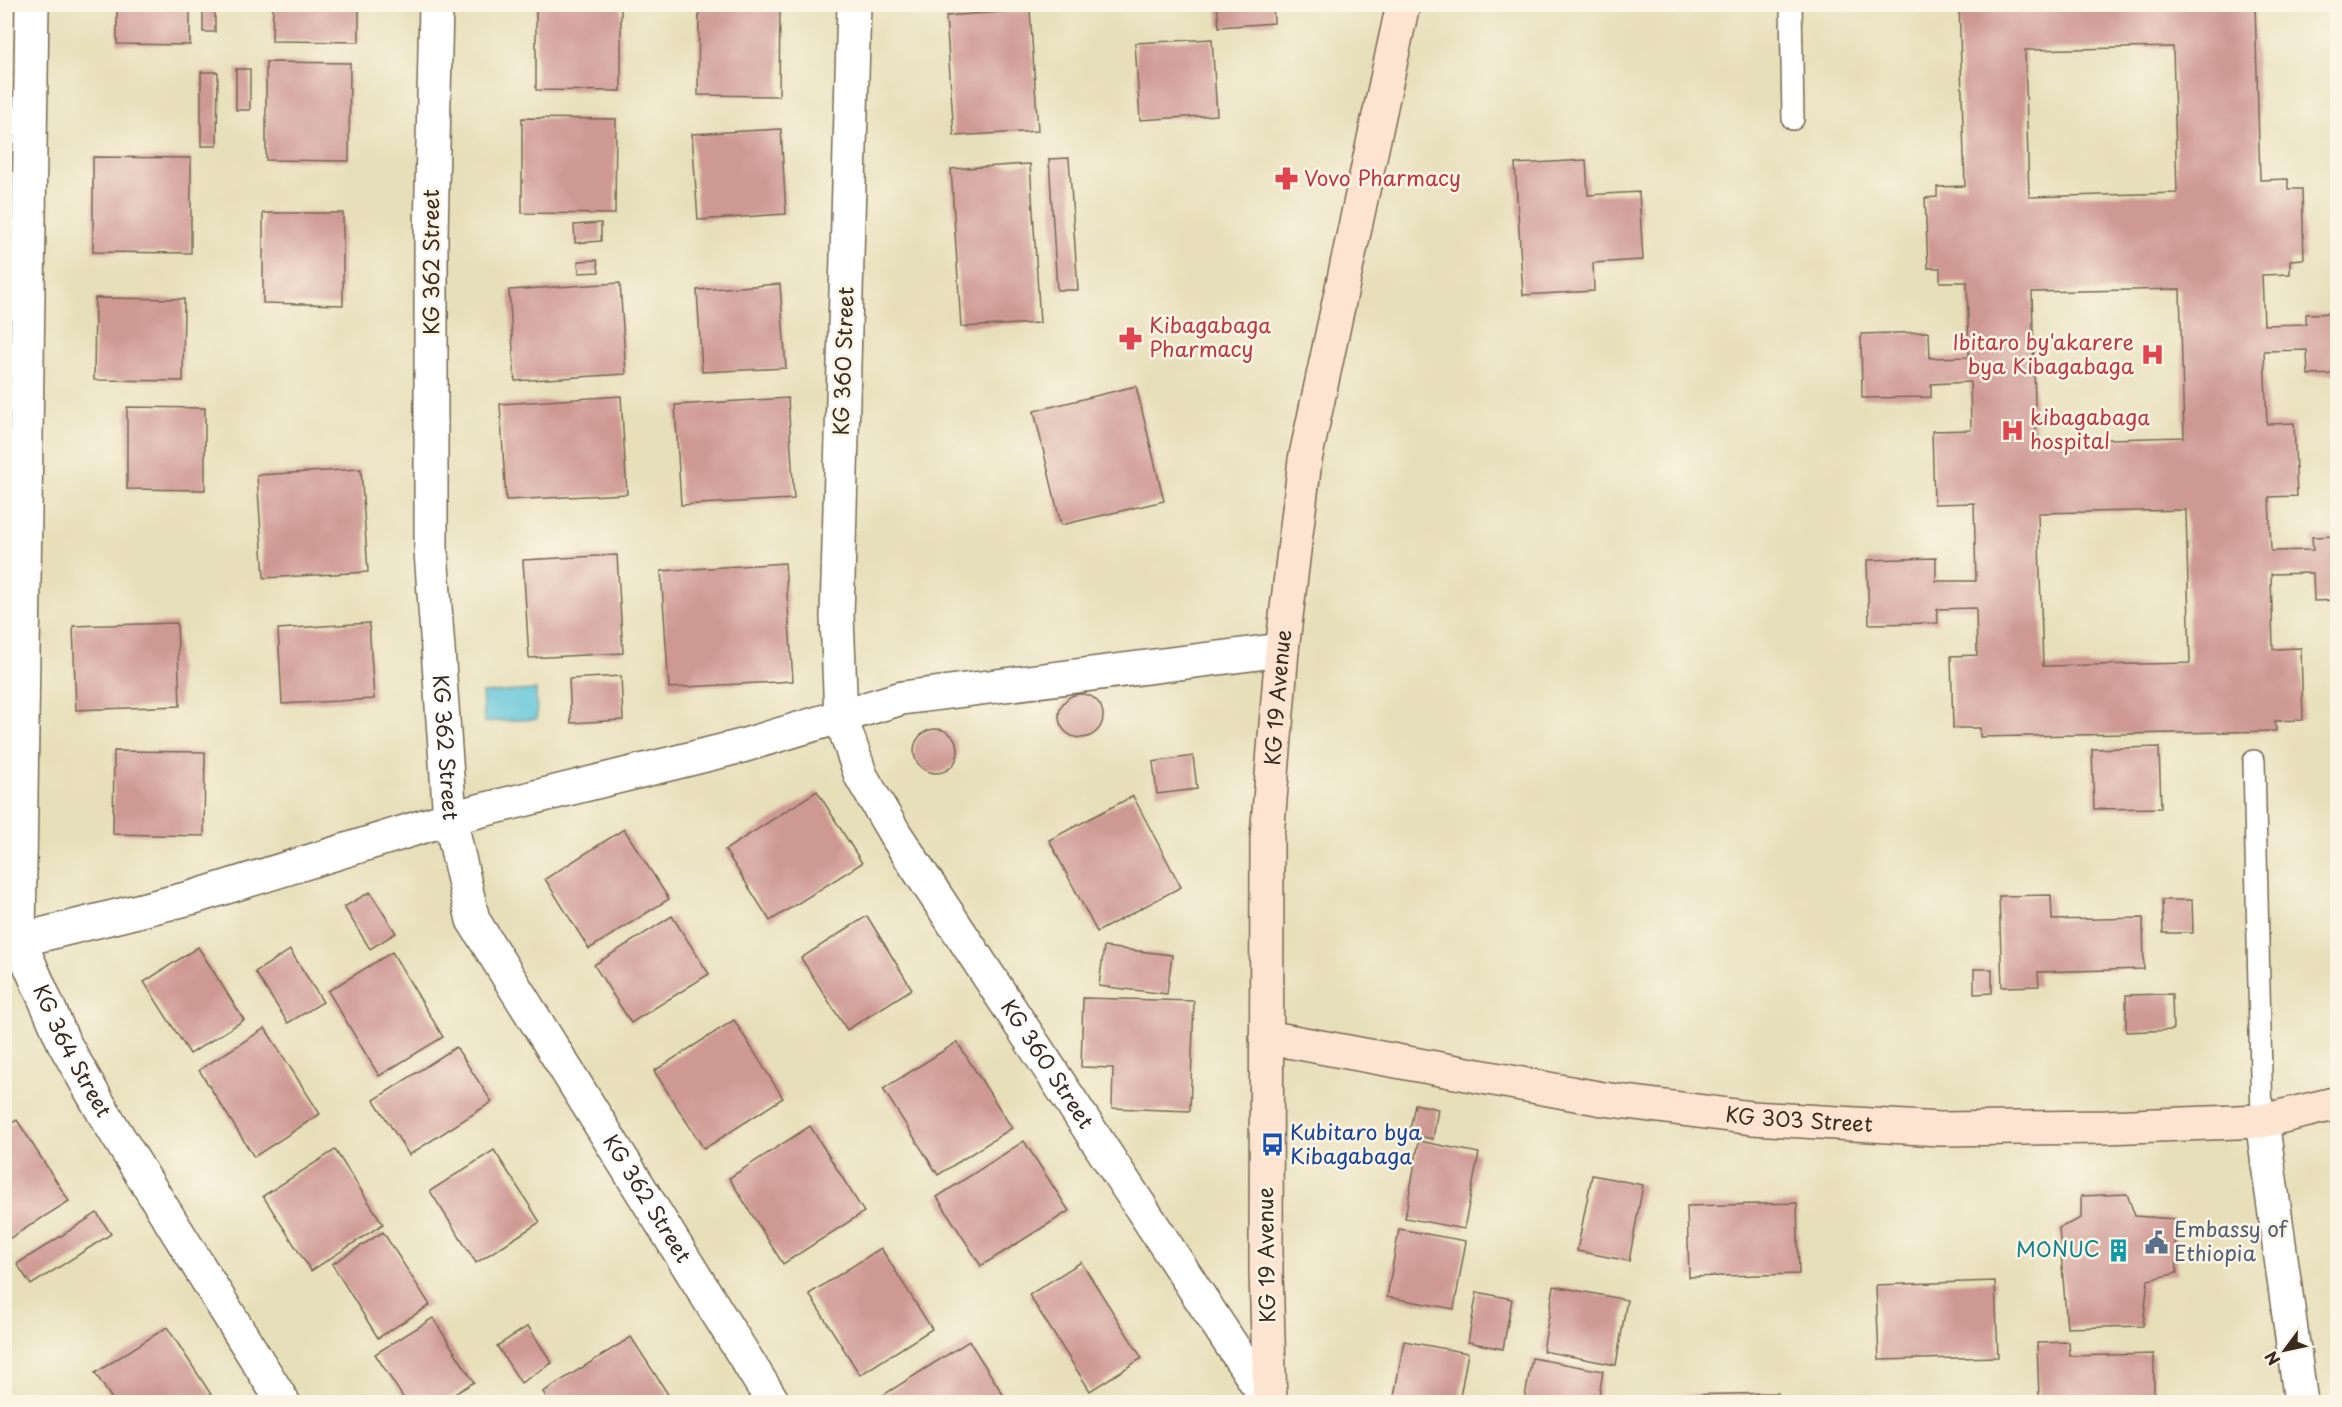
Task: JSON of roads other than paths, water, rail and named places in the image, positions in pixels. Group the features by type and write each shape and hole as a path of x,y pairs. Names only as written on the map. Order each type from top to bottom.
{"main road":[{"name":"KG 19 Avenue","path":"1270,1402 1266,1273 1267,837 1282,650 1305,460 1404,4"},
{"name":"KG 303 Street","path":"1266,1036 1603,1100 1752,1118 1940,1129 2106,1126 2262,1121 2337,1104"}],"street":[{"name":"KG 364 Street","path":"32,4 12,942 100,1108 284,1402"},
{"name":"KG 362 Street","path":"436,4 431,236 431,551 450,818 473,920 773,1402"},
{"name":"KG 360 Street","path":"854,4 837,616 841,718 861,776 894,834 1270,1402"},
{"path":"12,942 194,897 450,818 742,746 902,698 1282,650"},
{"path":"2262,1121 2301,1402"}],"lane":[{"path":"1791,4 1793,119"},
{"path":"2254,761 2262,1121"}],"water":[{"path":"536,690 537,719 484,722 482,693"}],"place":[{"name":"Vovo Pharmacy","path":"1286,179"},
{"name":"Kibagabaga Pharmacy","path":"1131,338"},
{"name":"Ibitaro by'akarere bya Kibagabaga","path":"2152,355"},
{"name":"kibagabaga hospital","path":"2012,430"},
{"name":"Kubitaro bya Kibagabaga","path":"1272,1145"},
{"name":"Embassy of Ethiopia","path":"2156,1242"},
{"name":"MONUC","path":"2118,1250"}]}
